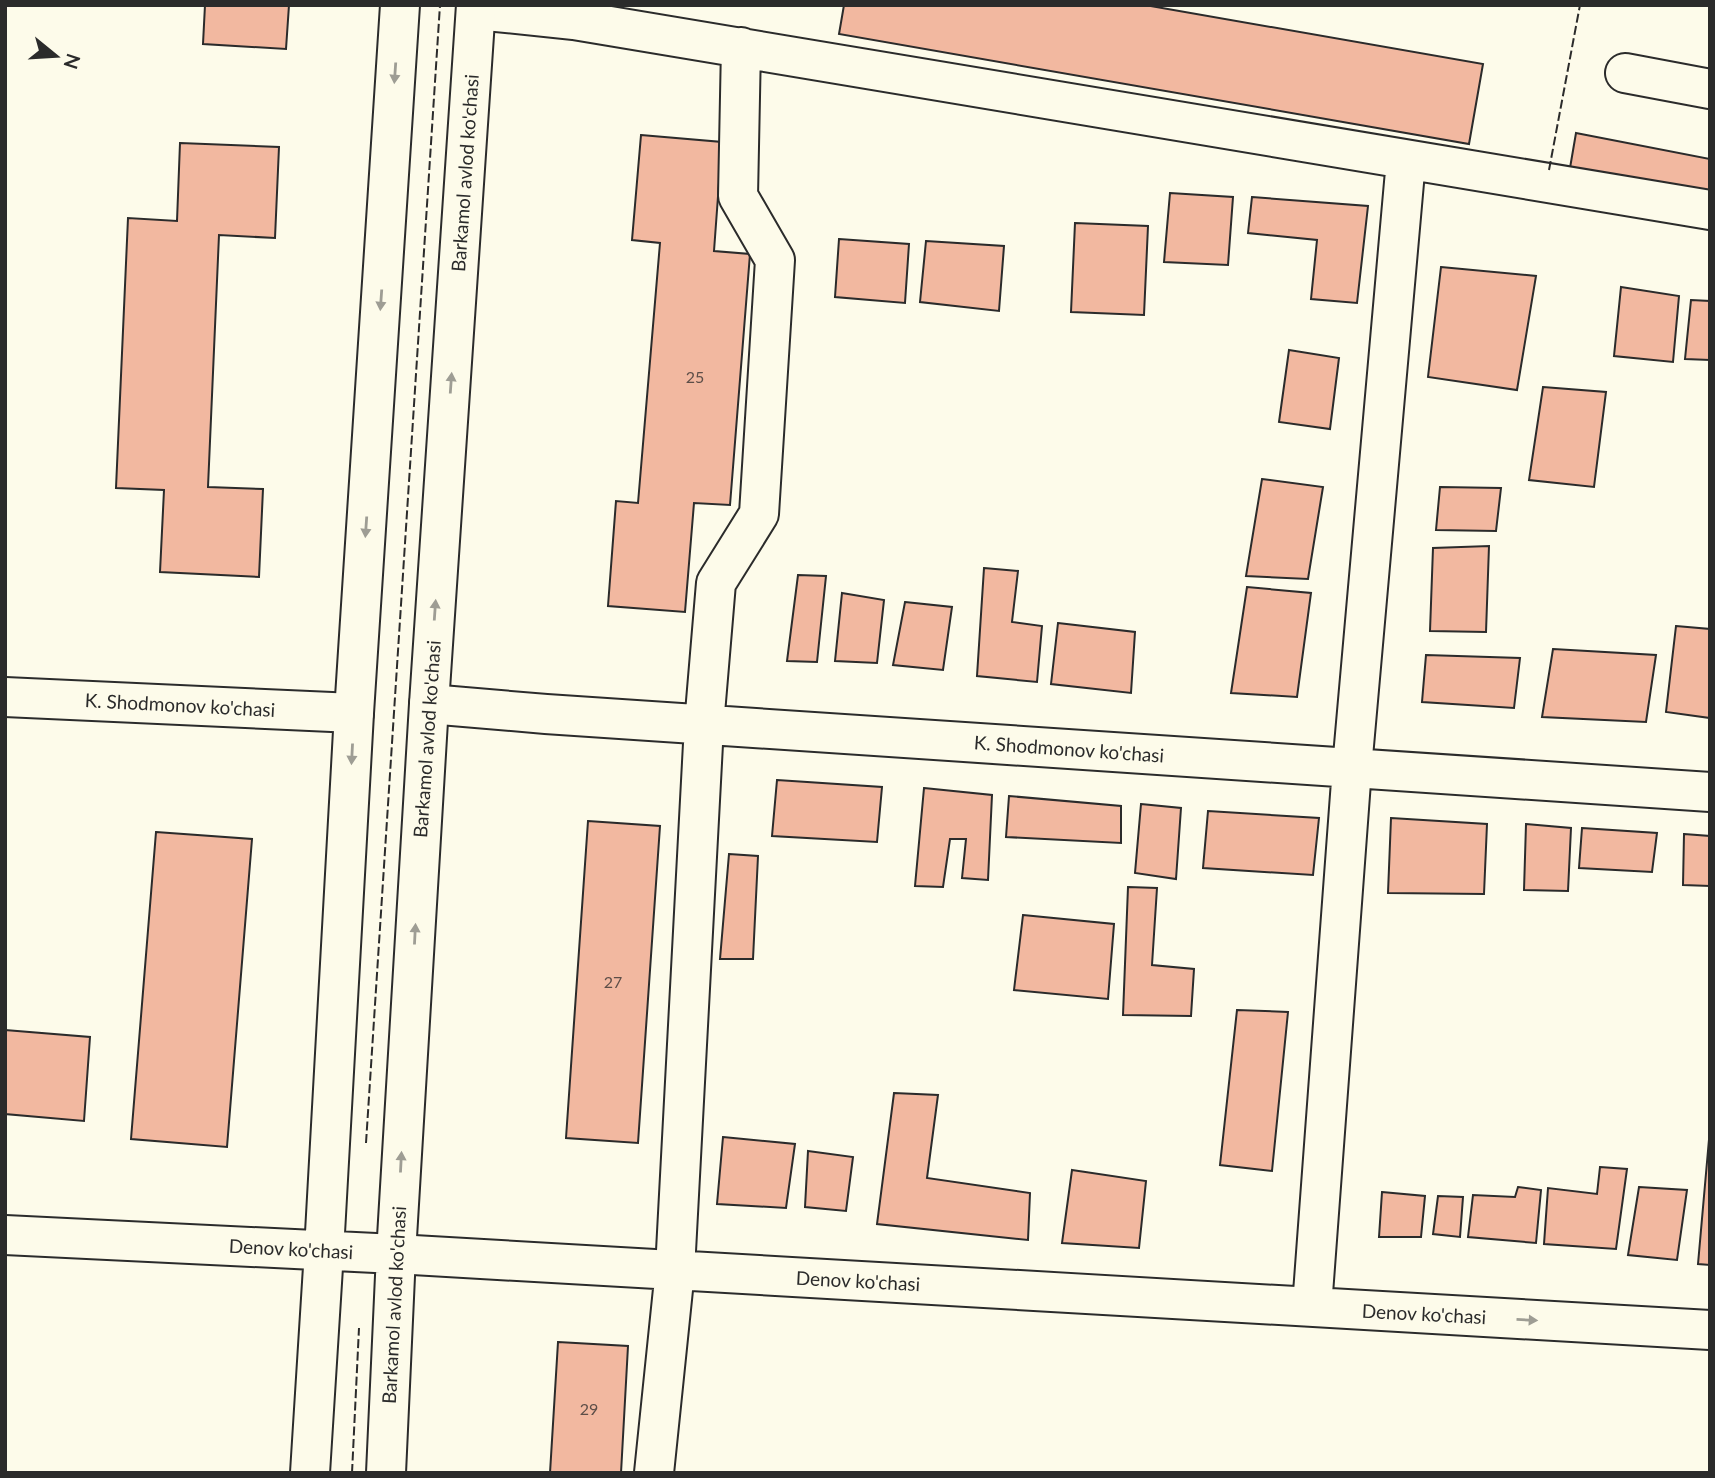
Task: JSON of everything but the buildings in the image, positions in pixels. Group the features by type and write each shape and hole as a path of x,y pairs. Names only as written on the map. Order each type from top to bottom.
{"street":[{"path":"310,1473 354,713 400,5"},
{"path":"476,8 594,14 741,47 1710,210"},
{"name":"Barkamol avlod ko'chasi","path":"386,1473 396,1254 429,704 476,8"},
{"path":"654,1473 675,1270 704,724 716,583 759,514 775,260 738,196 741,47"},
{"path":"1625,73 1710,89"},
{"path":"1312,1307 1352,768 1406,160"},
{"name":"K. Shodmonov ko'chasi","path":"5,697 354,713"},
{"name":"K. Shodmonov ko'chasi","path":"429,704 1710,792"},
{"name":"Denov ko'chasi","path":"5,1235 396,1254 1710,1330"}],"fence":[{"path":"366,1143 440,5"},
{"path":"1549,170 1580,5"},
{"path":"352,1473 359,1328"}]}
